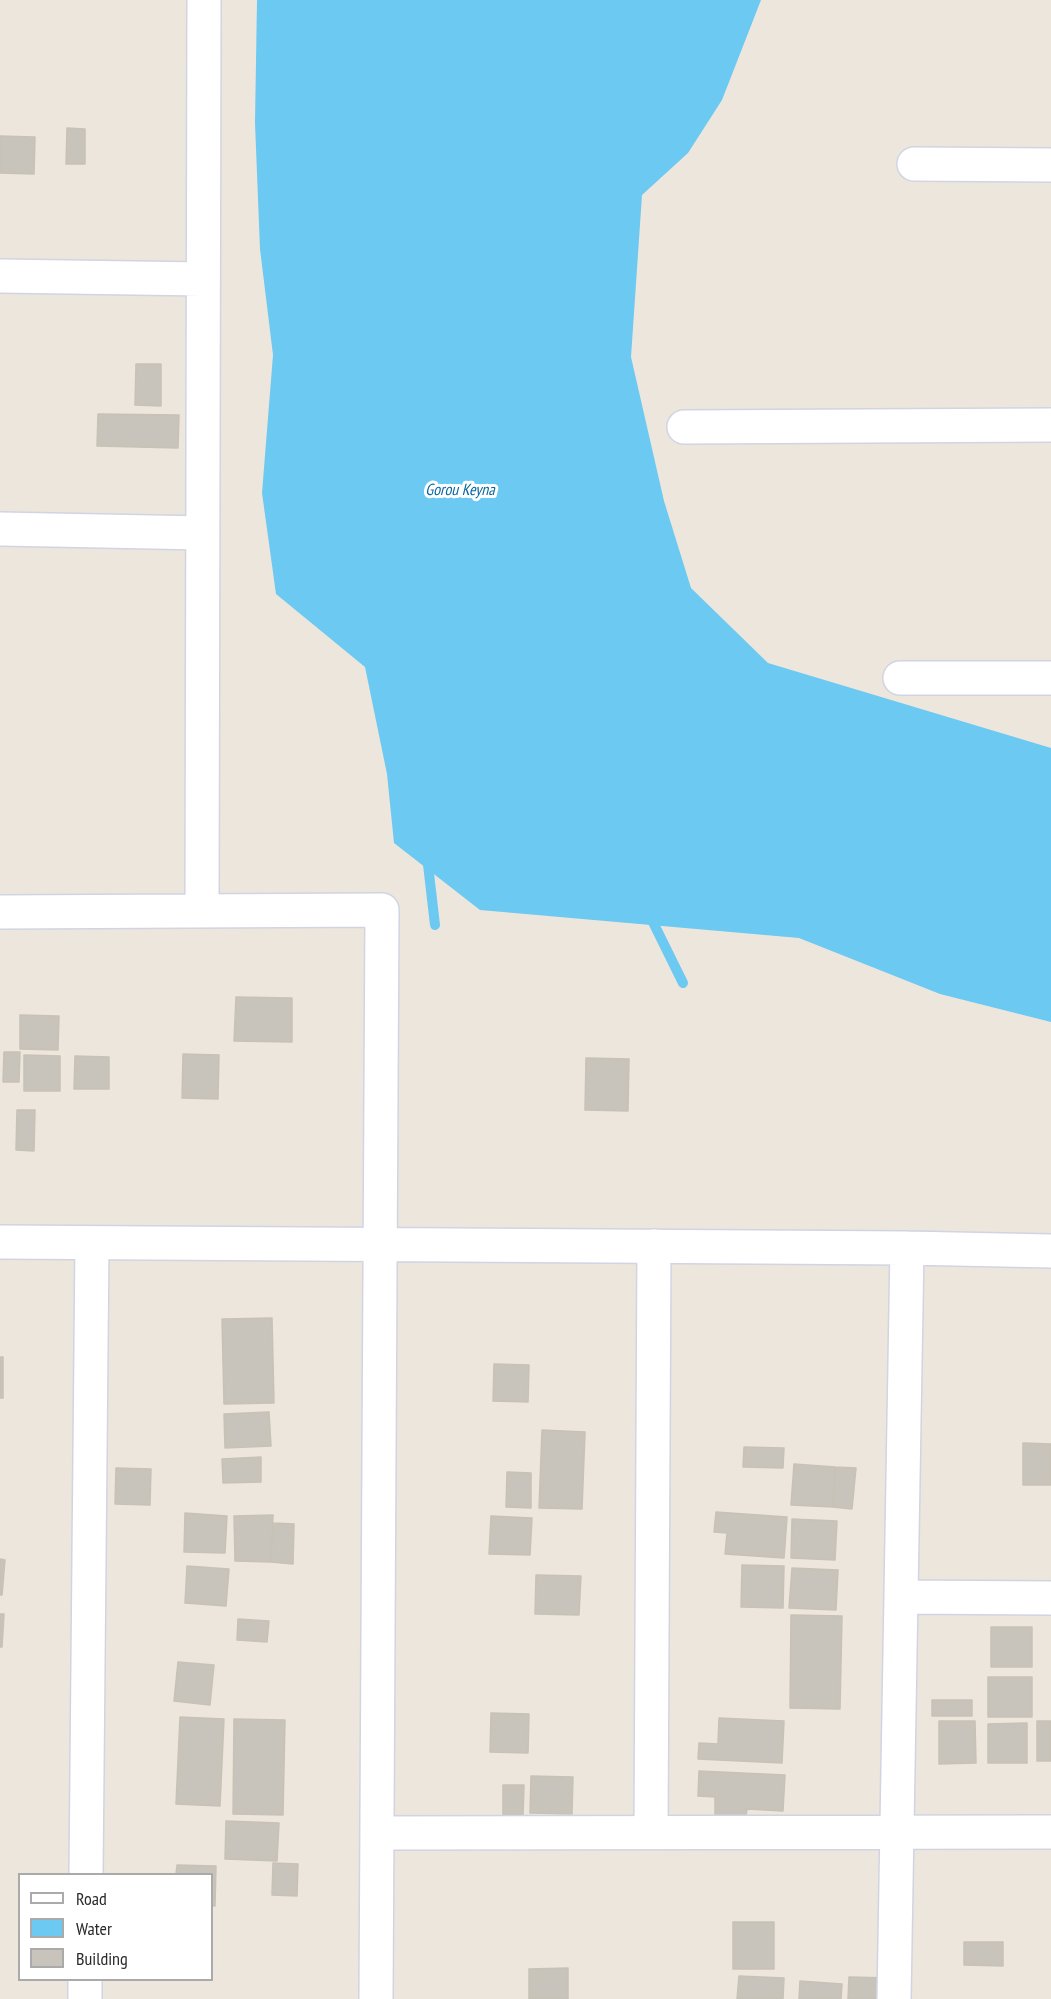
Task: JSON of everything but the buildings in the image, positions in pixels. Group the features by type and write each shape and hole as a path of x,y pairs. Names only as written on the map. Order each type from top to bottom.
{"street":[{"path":"202,910 204,0"},
{"path":"914,164 1051,165"},
{"path":"0,276 203,279"},
{"path":"684,427 1051,425"},
{"path":"0,529 203,533"},
{"path":"900,678 1051,678"},
{"path":"0,912 382,910 376,1999"},
{"path":"0,1242 1051,1251"},
{"path":"86,1873 92,1243"},
{"path":"651,1832 654,1246"},
{"path":"894,1999 908,1248"},
{"path":"901,1598 1051,1598"},
{"path":"377,1833 1051,1832"},
{"path":"85,1981 85,1999"}],"water":[{"name":"Gorou Keyna","path":"257,0 761,0 722,100 688,153 642,195 631,357 664,501 691,588 768,663 1051,748 1051,1022 940,994 799,938 480,910 394,843 387,774 365,667 276,594 262,493 273,355 260,249 255,123"}],"waterway":[{"path":"427,856 435,925"},
{"path":"649,914 683,983"}]}
